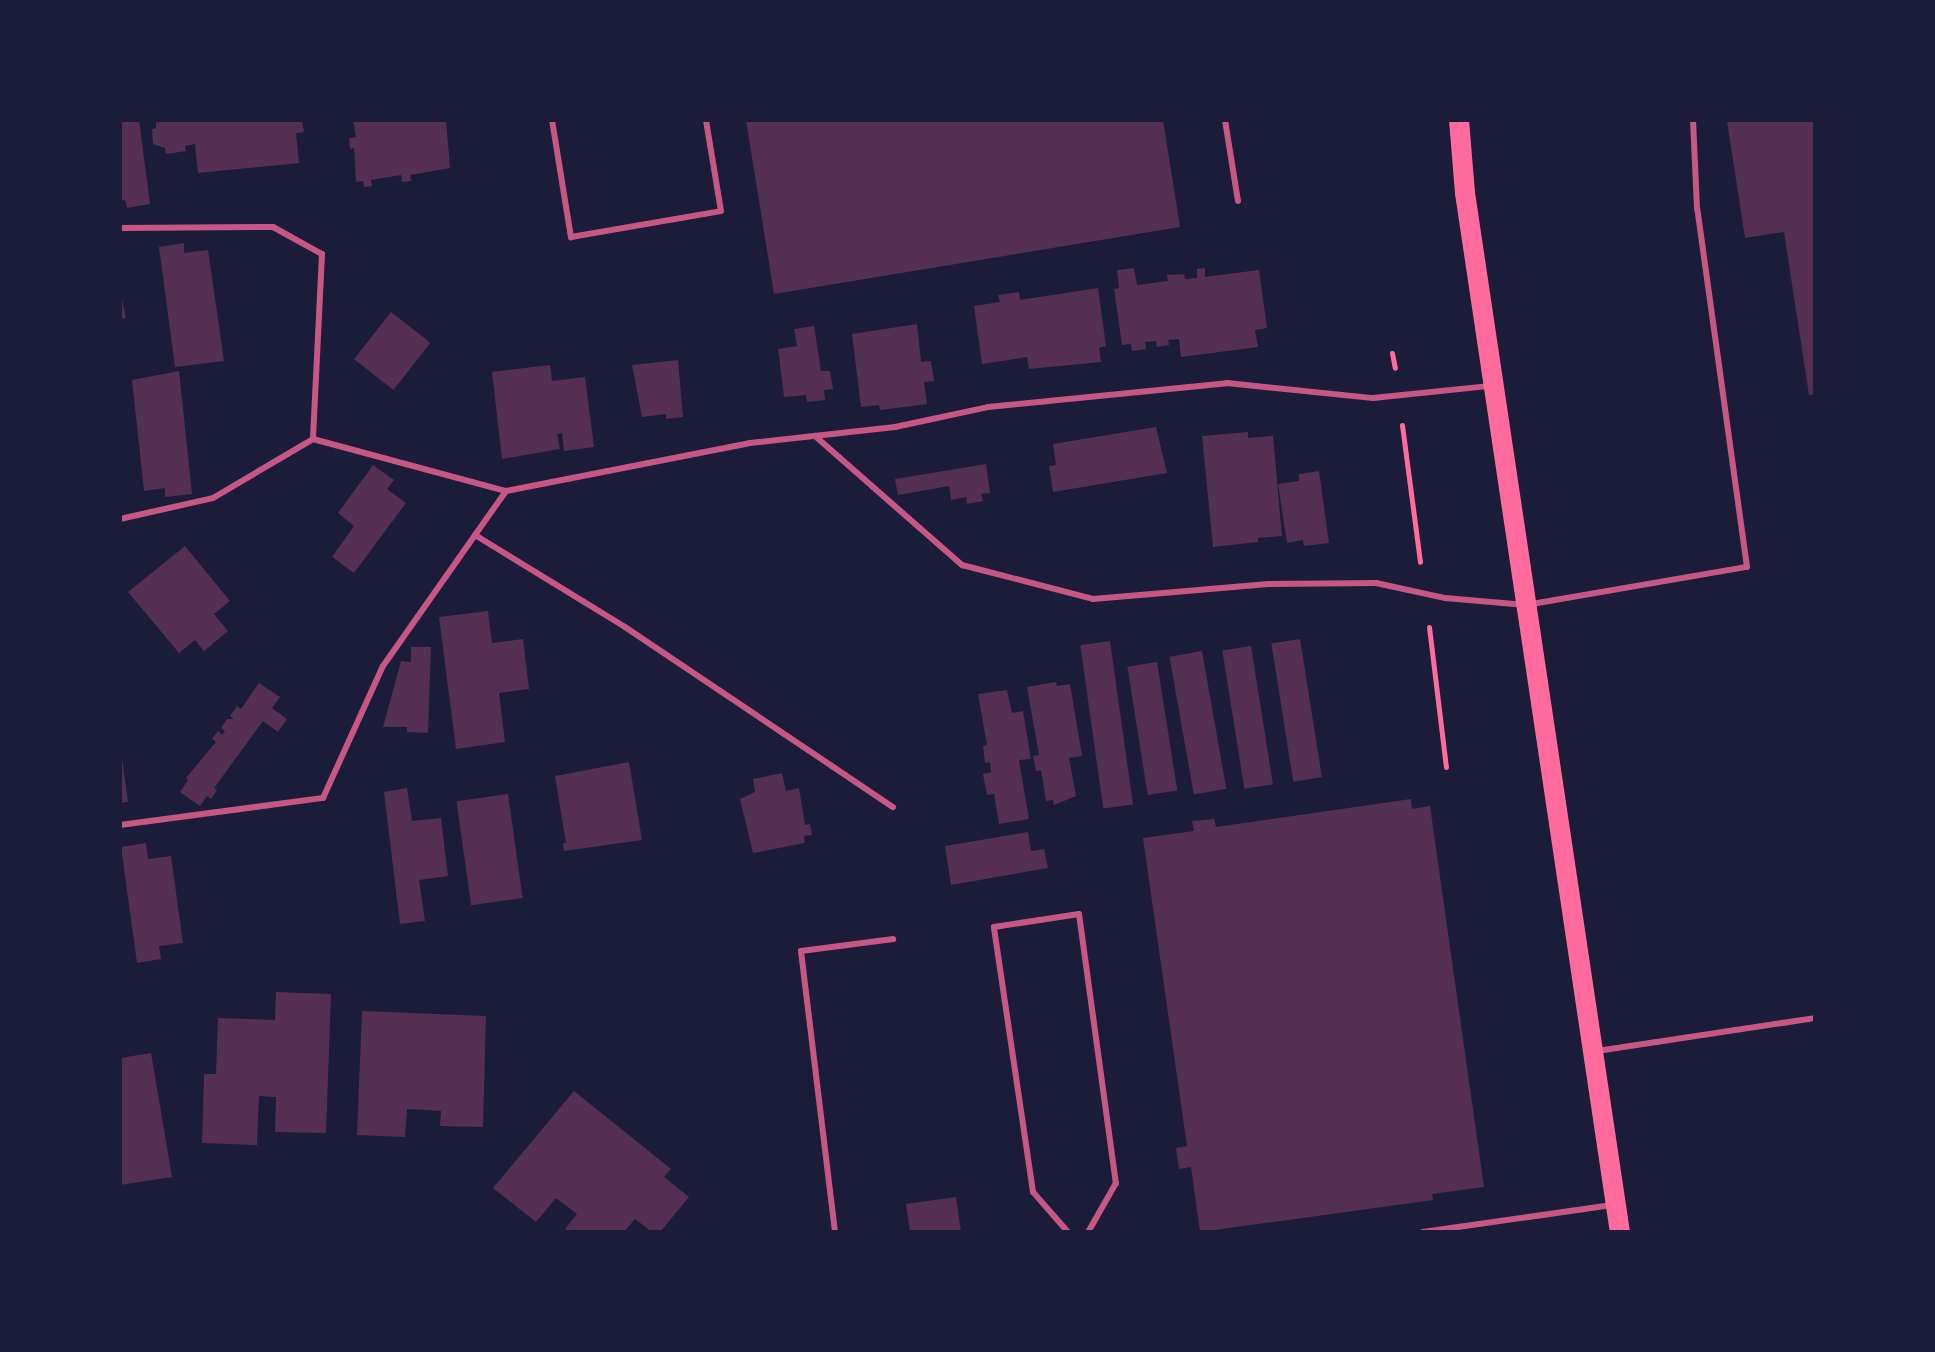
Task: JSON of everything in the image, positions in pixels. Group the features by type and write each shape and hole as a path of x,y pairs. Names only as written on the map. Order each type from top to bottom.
{"main road":[{"path":"1459,120 1465,193 1620,1232"}],"lane":[{"path":"552,120 571,237 721,211 706,120"},
{"path":"1225,120 1238,201"},
{"path":"815,436 962,565 1093,599 1268,584 1376,583 1445,598 1526,605 1747,567 1697,208 1693,120"},
{"path":"120,228 273,227 322,254 313,439"},
{"path":"120,519 213,498 313,439 506,491 750,443 895,427 988,407 1227,383 1373,398 1494,386"},
{"path":"120,825 323,798 383,666 506,491"},
{"path":"475,535 625,627 893,807"},
{"path":"1068,1232 1033,1192 994,927 1079,914 1116,1183 1088,1232"},
{"path":"835,1232 801,951 893,939"},
{"path":"1593,1051 1815,1018"},
{"path":"1423,1232 1616,1205"}],"building":[{"path":"120,120 139,120 150,204 127,208 125,200 120,201"},
{"path":"156,120 302,120 304,132 296,133 299,163 198,173 195,144 185,146 186,151 166,154 165,148 153,144 152,129 156,128"},
{"path":"353,120 446,120 450,168 410,175 411,181 402,182 401,175 371,180 372,186 364,187 363,181 356,182 354,148 350,149 349,138 356,137"},
{"path":"746,120 1163,120 1180,227 774,294"},
{"path":"1815,120 1815,394 1809,395 1784,232 1745,238 1727,121"},
{"path":"184,243 184,253 208,250 224,361 175,367 159,247"},
{"path":"1134,268 1137,285 1168,281 1167,275 1184,274 1185,279 1197,278 1197,269 1205,268 1205,277 1259,270 1267,328 1255,330 1258,347 1181,357 1179,339 1168,340 1169,345 1157,347 1156,341 1145,342 1146,349 1132,351 1131,344 1122,345 1114,289 1119,288 1117,270"},
{"path":"1098,288 1106,346 1099,348 1101,362 1029,369 1027,357 982,364 974,306 1000,302 998,295 1019,292 1020,300"},
{"path":"120,290 126,318 120,319"},
{"path":"391,312 430,343 393,390 354,359"},
{"path":"917,324 921,362 931,361 934,381 924,382 927,404 880,410 879,405 861,407 852,334"},
{"path":"814,326 821,371 830,371 833,389 824,390 825,400 807,402 806,395 784,397 778,349 797,346 794,329"},
{"path":"678,360 683,417 666,419 666,414 642,417 632,365"},
{"path":"550,365 552,381 585,377 594,447 564,451 562,433 557,434 560,449 502,459 492,372"},
{"path":"179,371 192,494 165,497 165,488 144,491 132,380"},
{"path":"1156,427 1167,473 1053,492 1049,466 1056,465 1053,444"},
{"path":"1248,432 1248,438 1273,436 1282,536 1213,547 1202,436"},
{"path":"986,464 990,493 981,494 983,501 967,504 966,497 951,500 949,486 898,495 895,479"},
{"path":"373,465 394,480 387,489 406,503 354,573 332,557 354,526 338,513"},
{"path":"1319,471 1329,543 1304,546 1303,540 1287,543 1278,484 1299,481 1299,474"},
{"path":"185,546 230,601 214,614 228,631 204,651 195,640 179,653 128,592"},
{"path":"488,611 492,643 523,639 529,689 499,693 505,742 456,749 439,617"},
{"path":"1300,639 1322,777 1293,782 1271,644"},
{"path":"1110,641 1133,804 1103,809 1080,645"},
{"path":"1251,646 1273,784 1244,789 1222,651"},
{"path":"411,647 431,647 428,733 407,732 407,727 383,727 401,661 411,662"},
{"path":"1202,651 1226,789 1194,795 1170,657"},
{"path":"1157,662 1177,790 1148,795 1127,667"},
{"path":"1056,682 1057,686 1070,684 1082,756 1069,758 1076,796 1054,805 1053,800 1046,801 1041,770 1036,771 1033,756 1039,755 1027,687"},
{"path":"259,683 280,697 272,708 287,719 278,732 263,721 214,788 217,790 211,799 207,796 200,806 180,792 188,780 186,778 216,742 212,739 218,731 222,735 225,731 221,728 227,719 234,719 230,716 237,706 241,709"},
{"path":"1007,690 1012,713 1023,711 1031,759 1019,760 1029,819 999,824 994,794 987,795 983,774 991,772 990,762 985,763 983,746 987,745 978,694"},
{"path":"120,744 128,802 120,803"},
{"path":"629,762 642,840 564,851 563,843 566,843 555,776"},
{"path":"782,773 786,791 799,788 805,825 810,824 812,835 804,836 805,843 753,853 740,799 755,792 753,779"},
{"path":"407,788 412,821 441,818 448,876 419,880 425,921 400,924 384,792"},
{"path":"508,794 523,898 471,905 457,801"},
{"path":"1411,799 1412,809 1430,806 1484,1187 1432,1194 1433,1200 1200,1232 1191,1167 1179,1169 1176,1148 1187,1146 1143,838 1194,831 1192,821 1214,819 1216,827"},
{"path":"1028,832 1031,851 1044,849 1048,868 951,885 945,846"},
{"path":"146,843 148,859 171,856 183,943 159,946 161,959 137,963 121,847"},
{"path":"276,992 331,994 326,1133 275,1132 276,1097 259,1096 257,1145 202,1143 204,1074 216,1074 218,1018 275,1020"},
{"path":"362,1011 486,1016 483,1127 440,1126 441,1111 407,1109 405,1137 357,1135"},
{"path":"151,1053 172,1177 120,1185 120,1058"},
{"path":"574,1091 671,1169 664,1177 689,1197 660,1232 652,1232 635,1219 624,1232 570,1232 565,1229 577,1214 556,1198 536,1222 493,1188"},
{"path":"956,1197 961,1232 910,1232 906,1204"}]}
